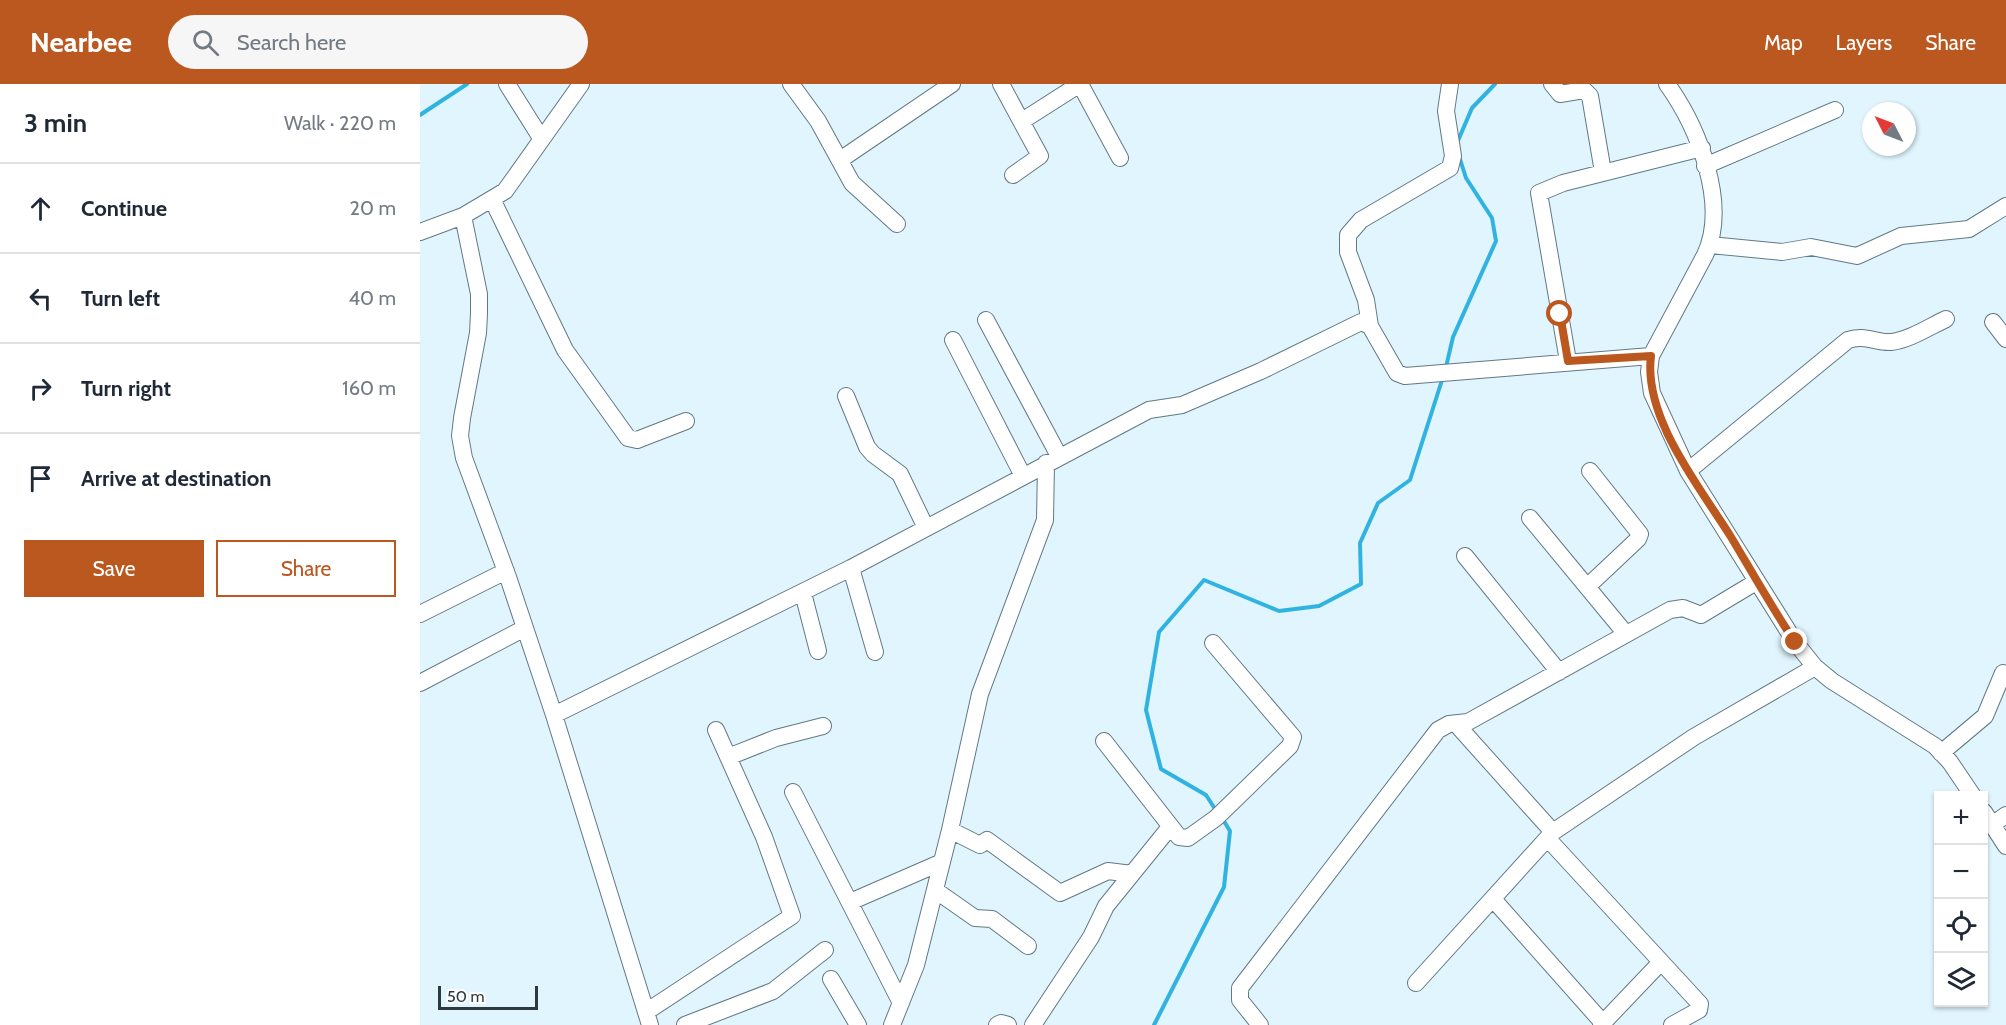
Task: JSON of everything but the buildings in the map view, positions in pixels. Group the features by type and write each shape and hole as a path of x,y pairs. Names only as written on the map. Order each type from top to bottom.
{"street":[{"path":"507,84 541,138"},
{"path":"420,232 463,216 505,191 581,84"},
{"path":"791,84 818,121 857,189 897,224"},
{"path":"840,160 951,84"},
{"path":"1001,84 1040,156 1013,175"},
{"path":"1022,121 1080,84 1120,158"},
{"path":"1450,84 1446,111 1453,156 1450,168 1361,220 1348,235 1348,252 1366,300 1370,326 1397,373 1405,376 1440,371 1651,356"},
{"path":"1552,84 1560,94 1584,90 1590,96 1603,172"},
{"path":"1667,84 1685,110 1702,148 1714,220 1710,245 1651,356 1649,372 1652,393 1688,471 1795,642 1815,667 1832,681 1935,746 1970,791"},
{"path":"1705,166 1835,110"},
{"path":"1568,361 1538,197 1543,190 1603,172 1702,148"},
{"path":"492,199 565,350 628,438 637,440 686,421"},
{"path":"1710,245 1782,252 1811,247 1857,256 1901,236 1969,229 2006,207"},
{"path":"463,216 479,294 479,313 460,436 464,458 506,571 554,715 648,1019 792,916 764,837 716,730"},
{"path":"1688,471 1848,340 1862,337 1884,342 1896,341 1946,319"},
{"path":"892,1025 916,965 950,830 980,694 1045,520 1052,460 986,320"},
{"path":"554,715 851,568 1052,460 1149,411 1182,405 1262,371 1361,322 1370,326"},
{"path":"1993,322 2006,339"},
{"path":"953,340 1023,476"},
{"path":"846,396 867,447 900,474 926,528"},
{"path":"1587,587 1638,539 1640,534 1590,471"},
{"path":"1530,518 1626,634"},
{"path":"1465,556 1559,672"},
{"path":"851,568 875,652"},
{"path":"420,614 506,571"},
{"path":"1260,1025 1240,1000 1240,988 1438,730 1449,724 1457,725 1468,722 1676,608 1701,615 1756,582"},
{"path":"802,593 818,651"},
{"path":"420,683 525,628"},
{"path":"1104,741 1179,837 1188,837 1216,818 1290,746 1293,737 1213,643"},
{"path":"1416,982 1550,835 1694,737 1815,667"},
{"path":"1941,753 1985,716 2003,673"},
{"path":"1457,725 1701,1007 1672,1025"},
{"path":"728,757 776,738 823,726"},
{"path":"793,792 901,1003"},
{"path":"1994,817 2006,846"},
{"path":"1033,1025 1091,937 1106,906 1170,827"},
{"path":"950,830 980,845 987,840 1060,893 1108,871 1132,874"},
{"path":"850,902 942,862"},
{"path":"935,890 975,918 992,919 1028,946"},
{"path":"1493,899 1602,1024 1661,962"},
{"path":"685,1025 773,991 825,950"},
{"path":"831,980 858,1025"},
{"path":"997,1025 1001,1023 1008,1025"}],"waterway":[{"path":"420,115 467,84"},
{"path":"1457,143 1472,108 1495,84"},
{"path":"1446,367 1453,337 1496,241 1492,218 1466,178 1459,156"},
{"path":"1217,812 1206,795 1161,769 1146,710 1159,632 1204,580 1279,611 1319,606 1361,584 1360,543 1378,503 1410,480 1443,377"},
{"path":"1154,1025 1224,887 1230,831 1222,818"}],"route":[{"path":"1560,314 1568,361 1651,356 1649,372 1652,393 1680,458 1795,642"}]}
